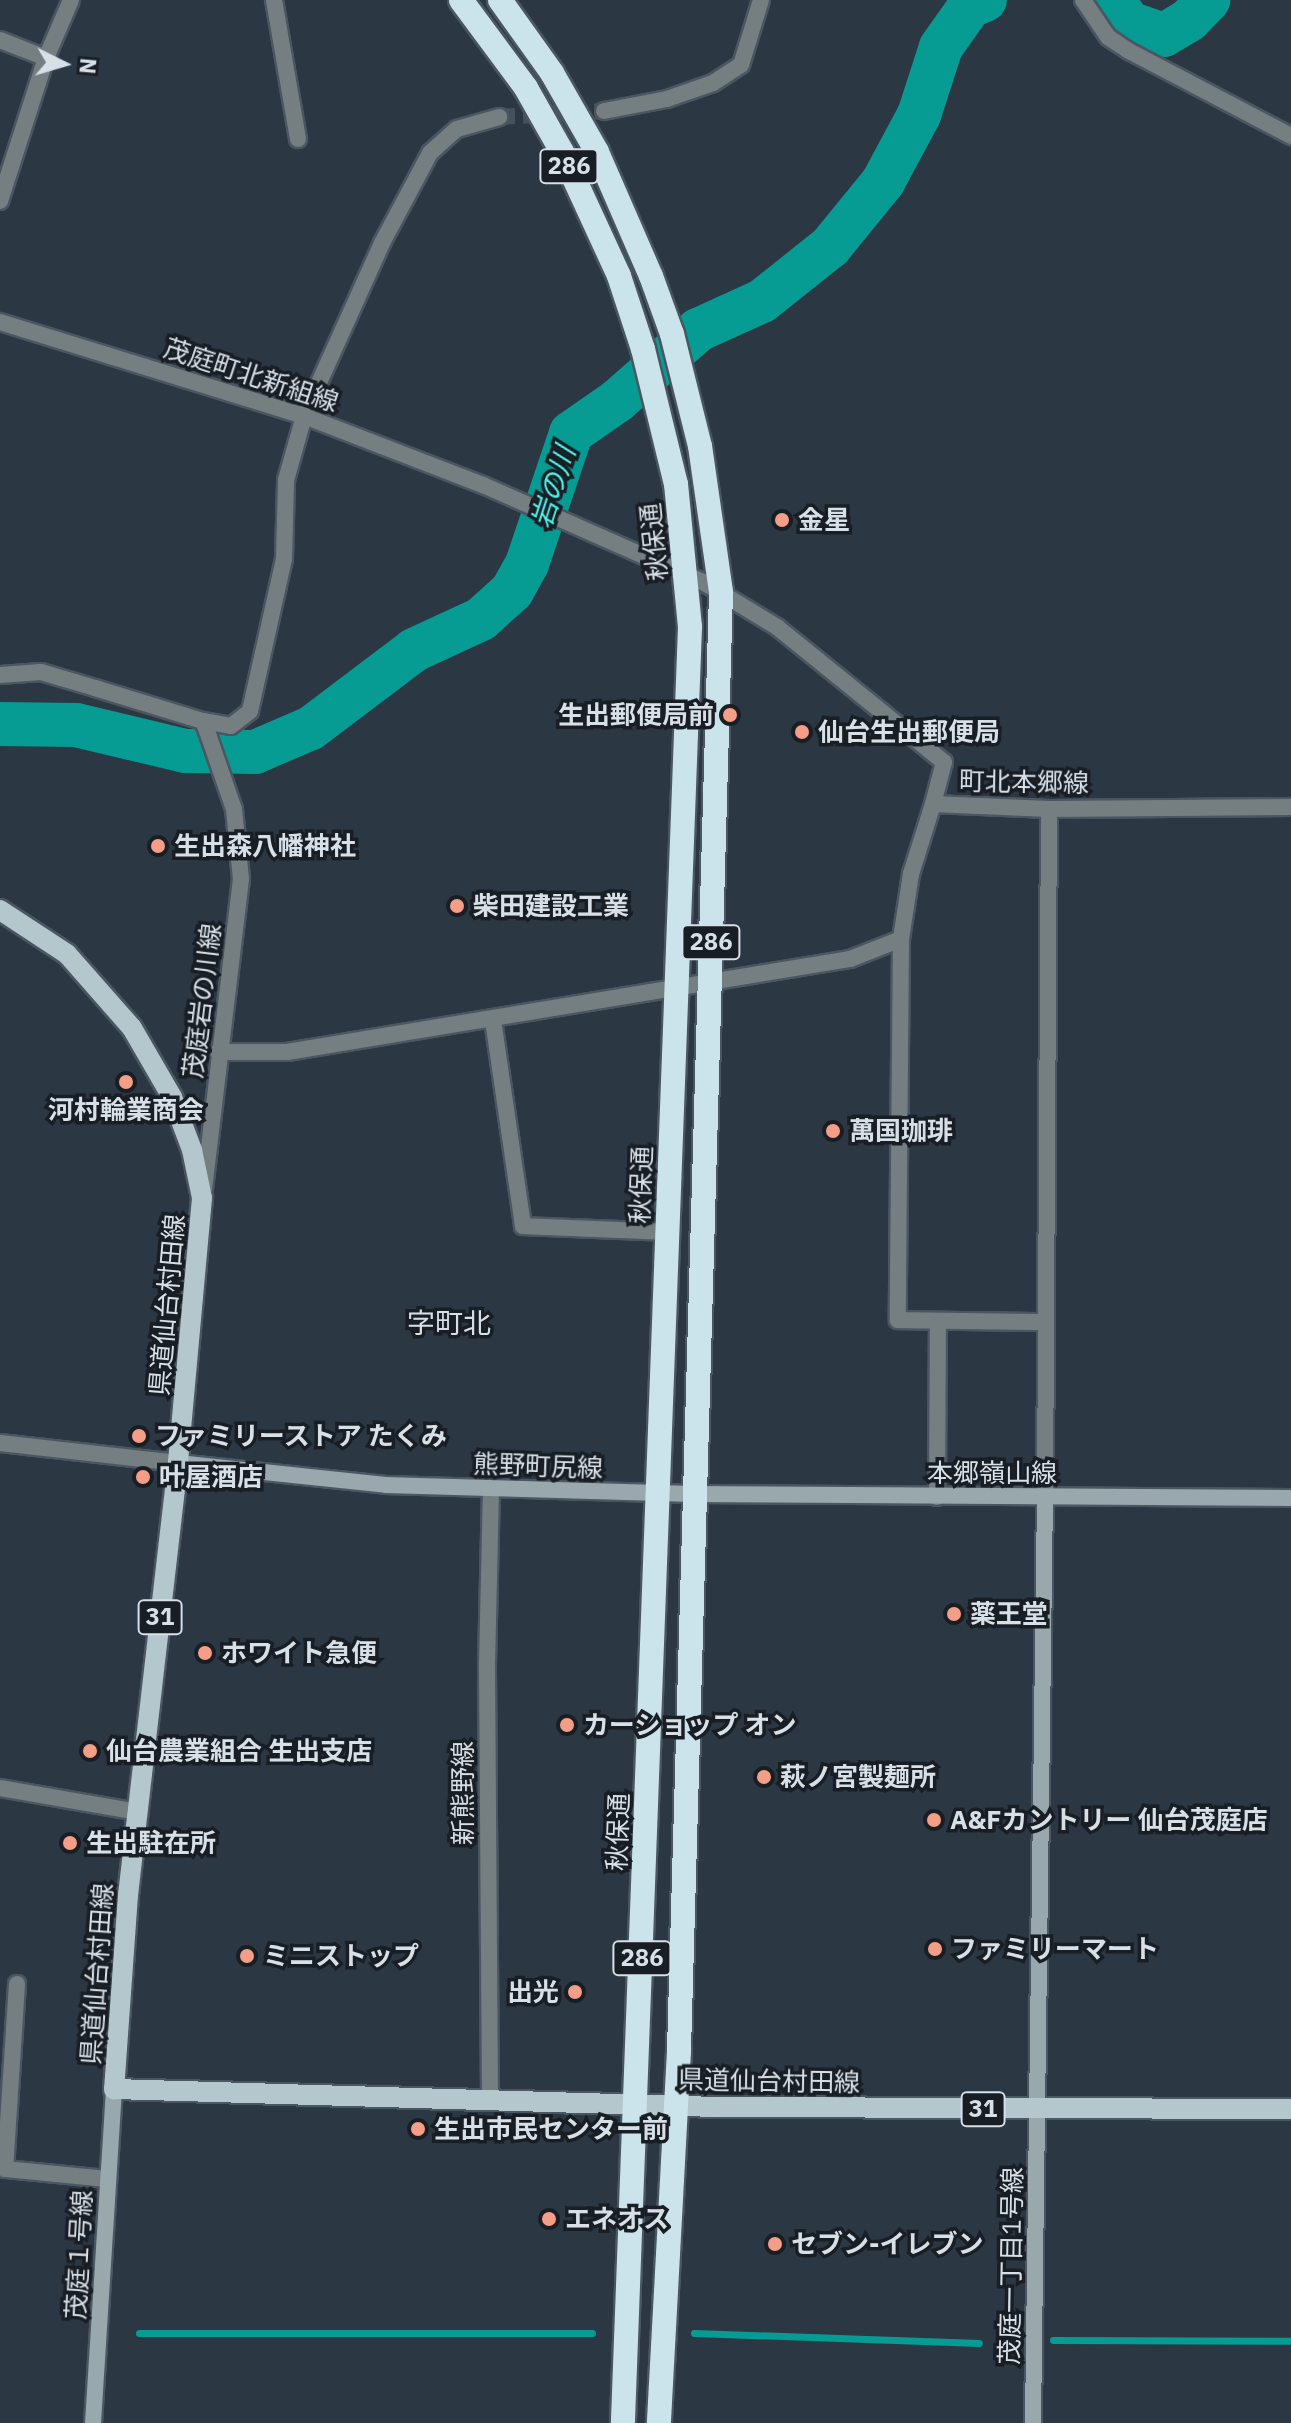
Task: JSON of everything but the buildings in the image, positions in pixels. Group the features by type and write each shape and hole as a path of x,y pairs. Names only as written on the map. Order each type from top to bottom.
{"highway":[{"name":"秋保通","path":"461,0 526,88 562,152 619,276 643,349 676,484 687,575 690,694 623,2423"},
{"name":"286","path":"500,0 552,73 597,152 626,213 672,334 688,392 707,487 721,592 676,2106 659,2423"}],"main road":[{"name":"県道仙台村田線","path":"0,910 67,954 132,1028 172,1097 192,1150 202,1198 178,1463 128,1895 114,2089 676,2106 1291,2109"}],"street":[{"path":"0,201 46,58 71,0"},
{"path":"274,0 298,139"},
{"path":"604,111 667,99 713,83 741,65 761,0"},
{"path":"1083,0 1108,37 1129,51 1291,136"},
{"path":"0,40 46,58"},
{"path":"0,675 41,672 206,729 231,726 250,711 284,559 286,480 304,416 339,332 430,153 457,129 499,117"},
{"name":"茂庭町北新組線","path":"0,322 304,416 483,485 721,592 777,627 944,762 933,804"},
{"name":"茂庭岩の川線","path":"202,1198 241,879 234,809 206,729"},
{"name":"町北本郷線","path":"938,1321 898,1320 901,939 911,874 933,804 1049,809 1291,807"},
{"path":"1045,1497 1049,809"},
{"path":"218,1052 287,1052 493,1020 677,986 850,959 901,939"},
{"path":"493,1020 523,1226 667,1232"},
{"path":"937,1497 938,1321 1046,1322"},
{"path":"0,1443 178,1463"},
{"name":"熊野町尻線","path":"178,1463 386,1485 693,1494"},
{"name":"新熊野線","path":"490,2098 487,1665 491,1488"},
{"name":"本郷嶺山線","path":"693,1494 1291,1498"},
{"name":"茂庭一丁目1号線","path":"1033,2423 1045,1497"},
{"path":"0,1788 138,1812"},
{"path":"17,1984 6,2071 5,2169 107,2179"},
{"name":"茂庭１号線","path":"93,2423 114,2089"}],"waterway":[{"name":"岩の川","path":"0,724 76,725 185,751 255,752 311,728 414,650 481,619 512,591 527,564 571,433 617,401 698,330 762,301 830,247 883,182 919,115 941,47 970,6 985,0"},
{"name":"岩の川","path":"1113,0 1129,23 1164,35 1189,20 1208,0"},
{"path":"139,2333 592,2333"},
{"path":"694,2333 979,2343"},
{"path":"1053,2340 1291,2341"}],"tunnel":[{"path":"499,117 604,111"}],"place":[{"name":"金星","path":"782,520"},
{"name":"生出郵便局前","path":"730,715"},
{"name":"仙台生出郵便局","path":"802,732"},
{"name":"生出森八幡神社","path":"158,846"},
{"name":"柴田建設工業","path":"457,906"},
{"name":"河村輪業商会","path":"126,1082"},
{"name":"萬国珈琲","path":"833,1131"},
{"name":"ファミリーストア たくみ","path":"139,1436"},
{"name":"叶屋酒店","path":"143,1477"},
{"name":"薬王堂","path":"954,1614"},
{"name":"ホワイト急便","path":"205,1653"},
{"name":"カーショップ オン","path":"567,1725"},
{"name":"仙台農業組合 生出支店","path":"90,1751"},
{"name":"萩ノ宮製麺所","path":"764,1777"},
{"name":"A&Fカントリー 仙台茂庭店","path":"934,1820"},
{"name":"生出駐在所","path":"70,1843"},
{"name":"ファミリーマート","path":"935,1949"},
{"name":"ミニストップ","path":"247,1956"},
{"name":"出光","path":"575,1992"},
{"name":"生出市民センター前","path":"418,2129"},
{"name":"エネオス","path":"549,2219"},
{"name":"セブン-イレブン","path":"775,2244"}],"district":[{"name":"字町北","path":"449,1323"}]}
